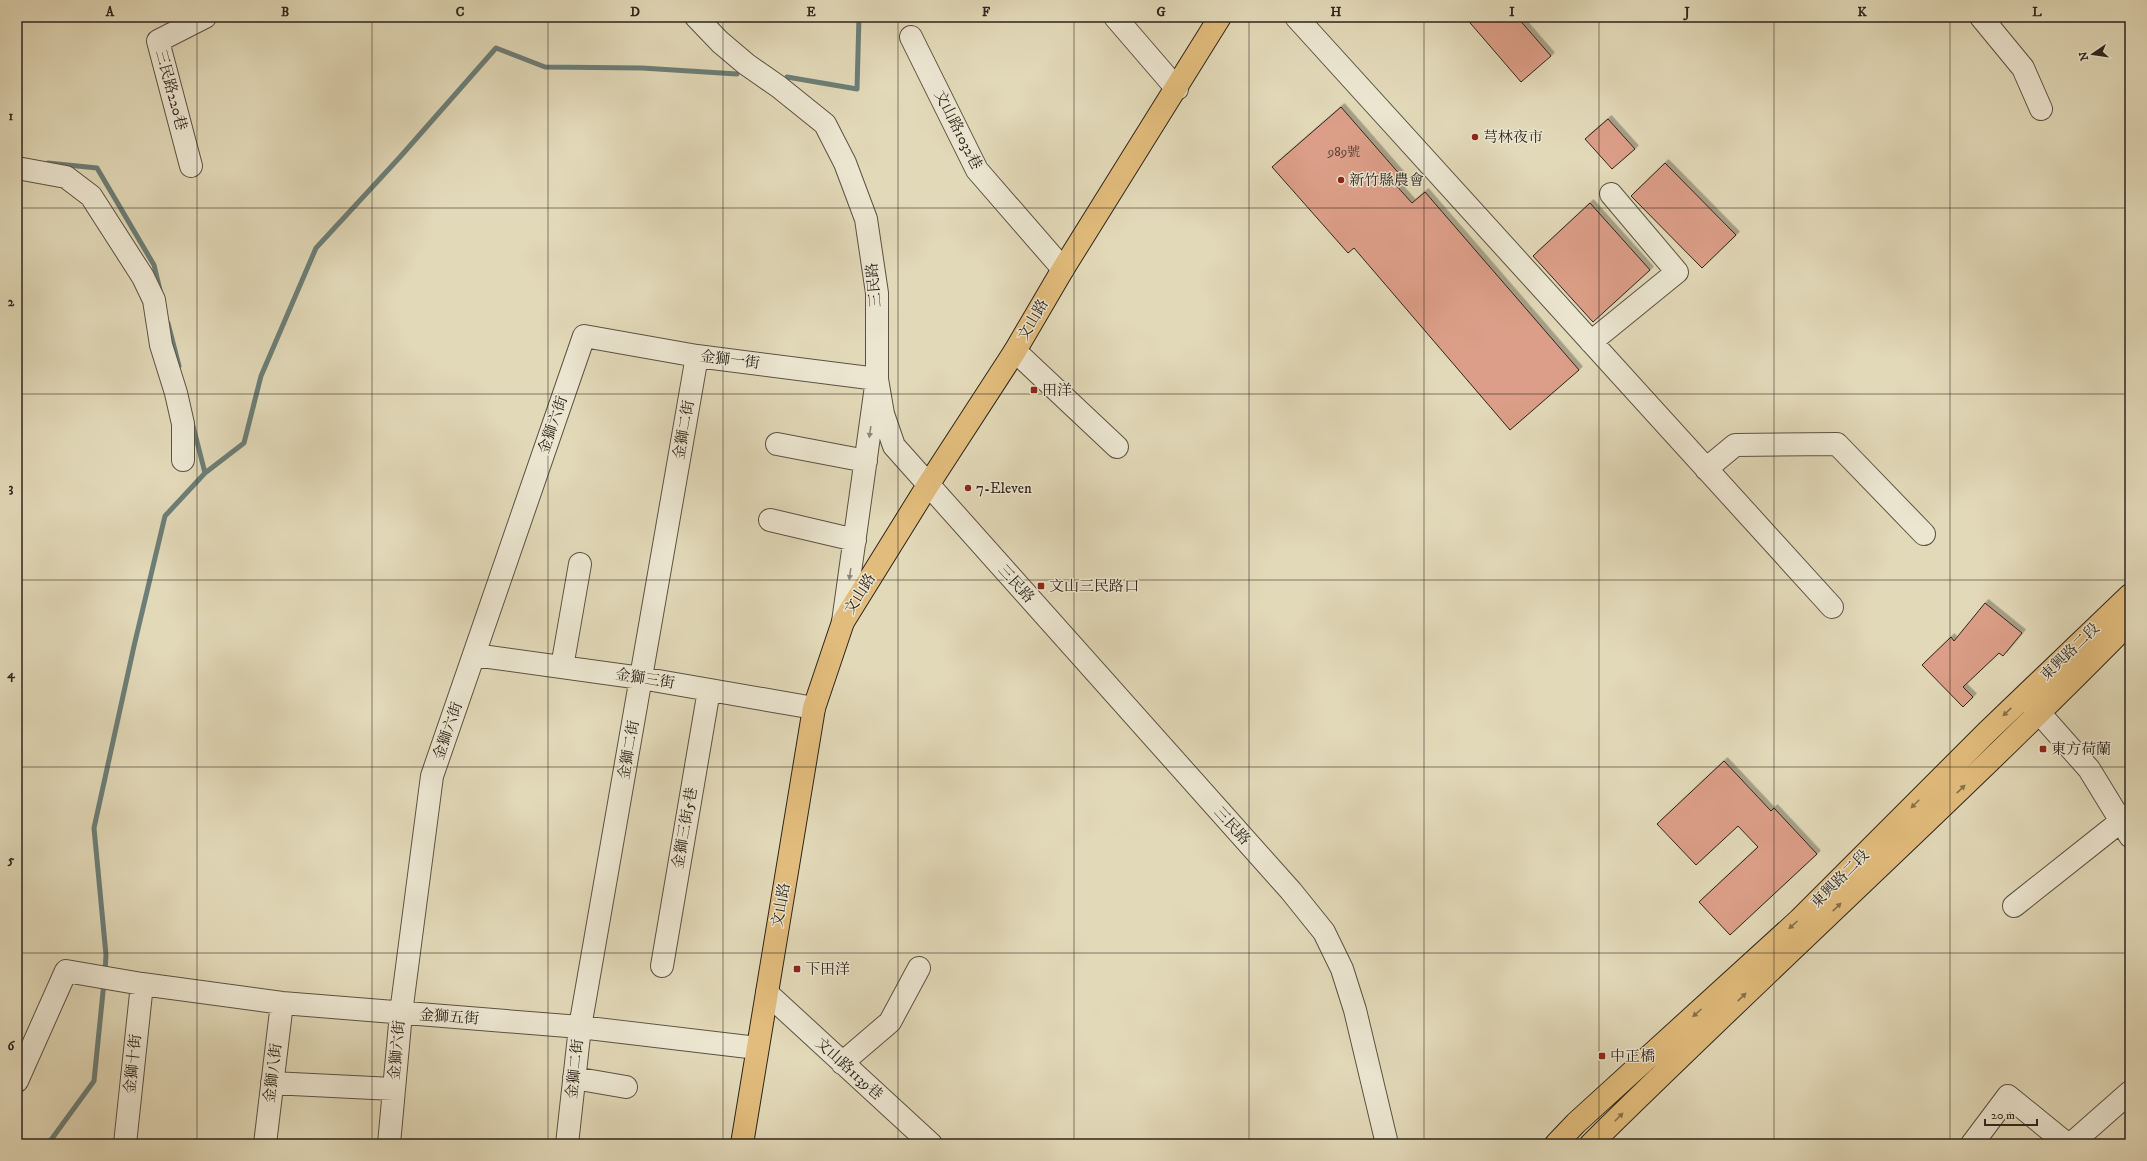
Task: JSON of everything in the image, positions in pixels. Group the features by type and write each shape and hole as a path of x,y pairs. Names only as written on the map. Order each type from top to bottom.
{"main road":[{"name":"文山路","path":"742,1144 814,708 843,622 928,485 1015,351 1063,270 1177,89 1220,17"},
{"name":"東興路二段","path":"1591,1144 1855,877 2024,696 2127,611"},
{"name":"東興路二段","path":"1556,1144 1576,1123 1799,920 1855,877 2041,713 2127,611"}],"street":[{"name":"三民路220巷","path":"191,166 158,41 205,17"},
{"name":"三民路","path":"696,17 720,42 746,64 779,87 825,124 845,163 866,219 877,293 877,379 883,414 894,446 1291,891 1324,932 1342,969 1355,1010 1387,1144"},
{"path":"1115,17 1177,89"},
{"path":"1296,17 1832,607"},
{"path":"1981,17 2023,68 2041,109"},
{"name":"文山路1032巷","path":"911,37 977,170 1063,270"},
{"path":"17,168 66,177 91,196 143,276 154,300 161,345 176,394 183,424 183,460"},
{"path":"1591,342 1677,272 1611,194"},
{"name":"金獅一街","path":"584,336 697,356 877,379"},
{"name":"金獅六街","path":"389,1144 401,1013 432,776 584,336"},
{"path":"1015,351 1117,448"},
{"name":"金獅二街","path":"567,1144 580,1027 697,356"},
{"name":"文山路","path":"843,622 877,379"},
{"path":"777,444 866,461"},
{"path":"1706,469 1735,445 1837,444 1924,534"},
{"path":"770,520 855,540"},
{"path":"562,667 580,564"},
{"name":"金獅三街","path":"474,655 641,678 814,708"},
{"name":"金獅三街5巷","path":"662,966 709,690"},
{"path":"2014,906 2127,824 2089,769 2041,713 2024,696"},
{"path":"842,1063 890,1022 919,968"},
{"name":"金獅五街","path":"17,1080 66,971 142,984 282,1003 580,1027 757,1048"},
{"name":"金獅十街","path":"125,1144 142,984"},
{"name":"文山路1139巷","path":"766,993 931,1144"},
{"name":"金獅八街","path":"265,1144 282,1003"},
{"path":"574,1078 626,1087"},
{"path":"272,1083 394,1089"},
{"path":"2071,1144 2130,1092"},
{"path":"1972,1144 2008,1096 2067,1144"}],"building":[{"path":"1465,17 1517,17 1551,56 1521,82"},
{"path":"1341,107 1402,177 1394,183 1412,203 1425,192 1579,370 1510,430 1354,248 1348,253 1272,167"},
{"path":"1608,119 1635,149 1612,169 1585,139"},
{"path":"1665,163 1736,235 1702,268 1631,196"},
{"path":"1590,203 1650,270 1593,322 1533,256"},
{"path":"1985,603 2022,633 2003,656 1999,653 1963,687 1973,697 1963,707 1922,665 1951,637 1954,641"},
{"path":"1724,761 1771,811 1774,808 1817,854 1730,935 1699,902 1758,847 1738,826 1696,865 1657,824"}],"waterway":[{"path":"787,77 857,89 859,17"},
{"path":"205,473 244,443 261,376 316,248 400,157 496,48 545,67 642,68 737,74"},
{"path":"48,163 97,168 154,265 160,290"},
{"path":"168,323 179,366"},
{"path":"105,972 106,955 94,828 134,646 165,516 205,473 192,422"},
{"path":"48,1144 94,1081 104,982"}],"place":[{"name":"芎林夜市","path":"1475,137"},
{"name":"新竹縣農會","path":"1341,180"},
{"name":"田洋","path":"1034,390"},
{"name":"7-Eleven","path":"968,488"},
{"name":"文山三民路口","path":"1041,586"},
{"name":"東方荷蘭","path":"2043,749"},
{"name":"下田洋","path":"797,969"},
{"name":"中正橋","path":"1602,1056"}]}
